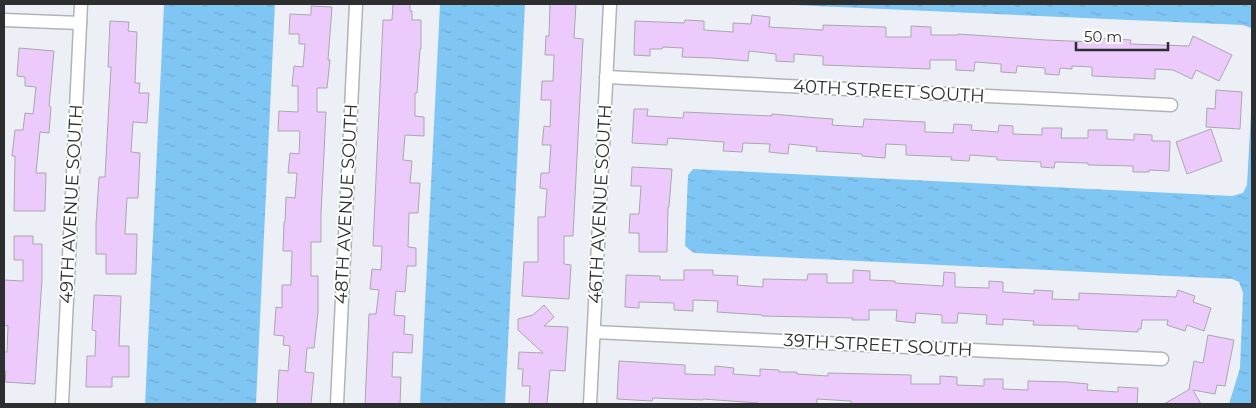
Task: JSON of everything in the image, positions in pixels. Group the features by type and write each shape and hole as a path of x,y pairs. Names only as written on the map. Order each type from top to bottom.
{"street":[{"name":"49TH AVENUE SOUTH","path":"62,404 81,4"},
{"name":"48TH AVENUE SOUTH","path":"337,404 356,4"},
{"name":"46TH AVENUE SOUTH","path":"590,404 610,4"},
{"path":"4,20 80,23"},
{"name":"40TH STREET SOUTH","path":"606,77 1171,105"},
{"name":"39TH STREET SOUTH","path":"594,332 1162,359"}],"water":[{"path":"164,4 275,4 256,404 145,404"},
{"path":"440,4 525,4 505,404 420,404"},
{"path":"771,4 1252,4 1252,31 1251,28 1243,25"},
{"path":"1252,94 1252,404 1229,404 1240,368 1243,293 1239,282 1232,279 694,253 685,246 688,175 693,169 1232,196 1243,193 1247,185"}],"building":[{"path":"393,4 410,4 412,20 421,20 421,49 417,93 415,93 415,116 424,117 424,136 405,135 403,160 412,161 410,183 420,183 418,213 409,213 408,247 416,248 416,266 407,266 405,292 396,291 394,315 405,316 404,334 413,335 412,353 393,352 392,377 401,377 400,404 365,404 369,314 376,314 379,290 370,289 372,269 381,270 382,246 373,246 383,20 392,20"},
{"path":"550,4 576,4 574,38 583,39 573,236 564,236 564,264 571,265 569,299 522,296 524,262 538,262 538,217 545,217 547,189 540,188 541,173 549,173 551,145 542,145 544,126 550,127 551,100 541,100 542,81 553,81 554,55 545,55 546,36 549,36"},
{"path":"311,6 332,7 327,88 317,88 317,112 326,112 321,242 311,242 311,276 318,276 318,312 314,348 307,348 305,372 314,373 311,404 277,404 279,370 288,371 290,346 283,345 284,336 274,335 276,307 282,308 282,285 291,285 292,251 283,251 284,222 286,197 295,198 297,173 288,173 290,153 299,154 300,131 278,131 279,111 298,112 298,86 292,86 294,66 303,67 305,44 299,44 299,34 289,34 290,14 311,15"},
{"path":"752,15 770,17 769,27 823,30 823,25 886,27 886,37 911,37 911,26 931,27 931,35 958,34 1093,42 1093,38 1131,40 1130,44 1189,46 1193,36 1232,55 1219,81 1196,70 1192,79 1173,70 1155,69 1155,79 1092,76 1092,67 1072,66 1072,69 1060,68 1059,75 1045,74 1045,68 1017,66 1016,73 1001,72 1001,64 975,62 974,71 956,70 956,60 930,60 930,69 823,65 823,56 794,54 794,62 776,61 776,54 749,51 748,61 682,57 683,48 663,47 662,49 650,49 650,56 634,55 635,21 684,23 685,20 704,21 704,30 733,32 733,23 751,24"},
{"path":"110,21 129,22 128,31 137,32 135,83 140,83 139,93 149,93 147,123 133,122 131,152 140,153 138,198 127,198 125,234 137,234 136,274 106,274 106,254 96,254 99,177 105,177 111,67 108,67"},
{"path":"19,48 54,51 49,106 51,107 49,133 40,132 36,173 46,173 45,211 14,211 15,156 12,156 15,130 23,130 25,113 33,114 36,87 25,86 25,77 17,76"},
{"path":"1216,90 1242,92 1240,129 1206,127 1207,108 1215,109"},
{"path":"634,109 648,109 647,116 683,118 684,112 772,116 772,114 833,119 832,125 863,127 864,119 925,122 925,132 953,133 954,124 972,125 971,130 998,132 999,125 1013,126 1013,134 1042,135 1042,128 1062,128 1061,138 1088,138 1088,130 1107,130 1107,139 1134,140 1134,134 1152,135 1152,141 1170,141 1169,171 1149,170 1149,172 1133,172 1133,166 1088,165 1088,163 1055,162 1054,168 1041,167 1041,162 997,160 997,157 970,155 969,161 951,160 952,157 906,155 906,145 886,144 885,158 862,156 862,154 816,151 817,147 789,144 788,154 769,152 770,144 743,143 742,152 723,151 724,142 668,138 667,145 632,143"},
{"path":"1211,129 1222,161 1187,174 1176,142"},
{"path":"632,167 672,169 668,207 667,252 639,252 639,233 629,233 630,214 639,214 641,186 631,186"},
{"path":"14,236 33,236 33,244 42,244 42,280 35,384 5,382 4,352 7,352 8,326 4,325 4,280 23,281 23,260 14,260"},
{"path":"684,270 713,270 713,275 738,276 737,285 763,287 763,279 807,280 808,274 827,274 827,283 853,283 853,270 870,271 870,280 943,286 944,272 955,273 955,287 989,288 989,281 1003,282 1003,292 1034,294 1034,290 1053,291 1052,299 1079,300 1079,293 1176,297 1178,290 1195,296 1193,302 1211,308 1204,331 1187,325 1185,331 1167,325 1168,320 1142,320 1141,329 1138,329 1138,332 1078,329 1078,326 1033,325 1034,321 1003,319 1003,325 986,324 987,315 958,313 957,323 942,323 942,315 916,313 915,323 896,321 897,310 869,310 869,320 762,316 717,312 718,301 693,300 693,311 674,310 674,303 639,302 639,308 625,307 626,275 660,276 660,280 684,280"},
{"path":"94,295 121,296 119,346 129,346 129,377 112,377 112,387 86,387 87,356 95,356 96,331 92,330"},
{"path":"544,305 554,317 544,326 568,327 565,371 550,370 547,404 529,404 530,386 522,386 523,369 518,369 519,352 543,353 518,330 518,319 533,315"},
{"path":"1208,335 1234,340 1225,386 1217,385 1215,394 1193,390 1201,404 1164,404 1190,389 1194,361 1203,363"},
{"path":"619,361 685,365 685,374 715,375 715,366 734,368 733,374 760,376 760,369 828,376 828,373 911,375 911,384 940,384 940,376 957,377 957,385 984,386 984,379 1003,379 1003,389 1028,390 1028,381 1067,382 1088,384 1087,390 1118,392 1118,387 1138,388 1137,404 851,404 851,401 817,399 817,404 758,404 703,399 653,398 652,401 617,399"}]}
